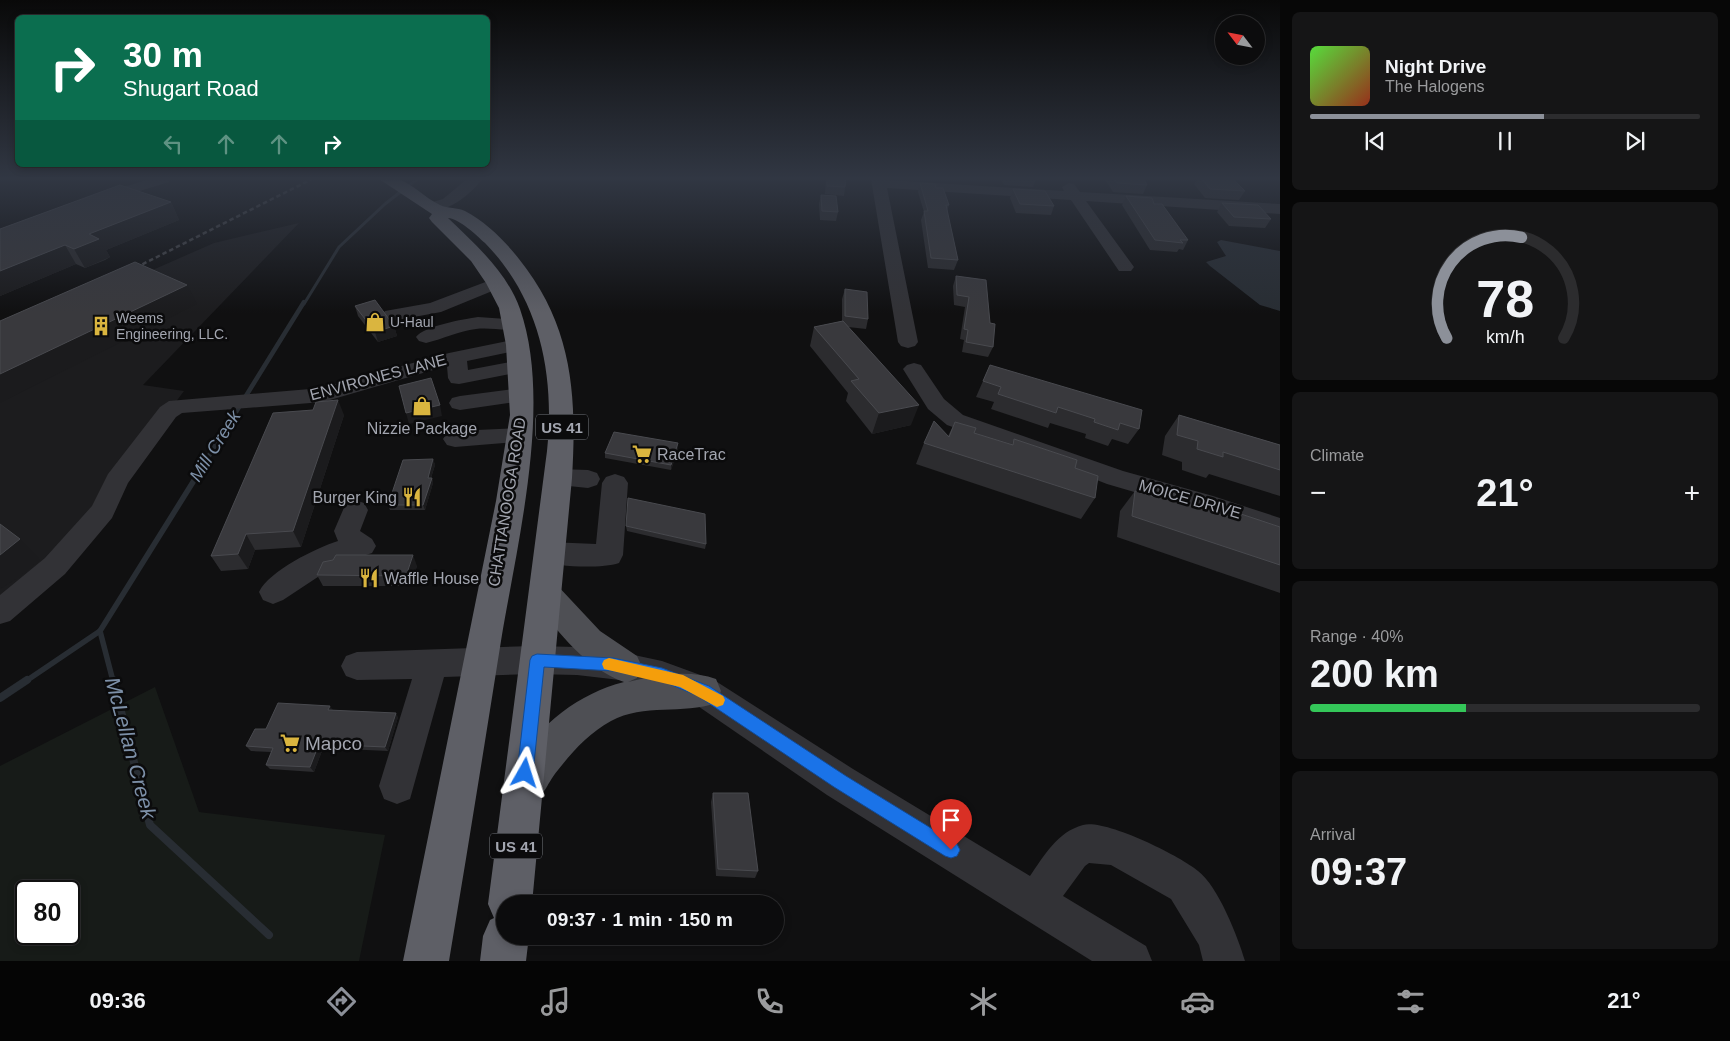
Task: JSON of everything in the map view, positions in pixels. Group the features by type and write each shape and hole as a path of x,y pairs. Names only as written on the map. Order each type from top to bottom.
{"highway":[{"name":"CHATTANOOGA ROAD","path":"426,961 520,436 522,395 517,345 509,308 496,283 469,247 442,224"},
{"name":"US 41","path":"471,224 496,244 519,270 538,303 552,342 561,388 562,424 558,478 511,895"},
{"path":"503,961 505,945"}],"main road":[{"path":"545,593 588,641 625,667"},
{"path":"523,788 546,754 561,738 594,710 631,696 664,692 704,691"}],"street":[{"path":"886,224 908,342"},
{"path":"1094,224 1125,267"},
{"path":"392,315 434,308 496,283"},
{"path":"426,337 469,322 492,322 517,345"},
{"name":"ENVIRONES LANE","path":"0,612 55,566 103,511 117,480 168,412 177,406 323,395 456,357 517,345"},
{"name":"MOICE DRIVE","path":"914,369 937,406 943,413 955,420 1049,452 1100,472 1213,505 1280,528"},
{"path":"460,403 522,395"},
{"path":"456,439 520,436"},
{"path":"558,478 588,479"},
{"path":"550,553 609,555 615,483"},
{"path":"273,592 330,554 354,529"},
{"path":"357,666 537,660 590,662 662,675 704,691 840,782 1131,961"},
{"path":"397,786 432,664"},
{"path":"1035,902 1071,852 1085,843 1116,847 1185,885 1201,908 1218,939 1224,961"}],"shaded area":[{"path":"298,224 143,385 184,391 57,561 0,608 0,337 214,243"},
{"path":"1221,240 1280,251 1280,311 1260,305 1206,262 1226,256 1217,242"},
{"path":"155,687 199,812 385,835 359,961 0,961 0,766"}],"building":[{"path":"14,224 115,224 89,234 99,239 74,249 65,245 0,271 0,229"},
{"path":"926,224 950,224 958,260 931,258"},
{"path":"1144,224 1176,224 1188,240 1180,240 1183,243 1155,240"},
{"path":"135,262 187,285 0,374 0,321"},
{"path":"956,276 986,280 990,323 995,324 993,347 966,342 968,330 964,329 969,297 957,295"},
{"path":"845,289 867,292 868,319 845,316"},
{"path":"375,300 394,326 375,332 355,306"},
{"path":"843,321 919,405 879,413 851,381 859,379 814,327"},
{"path":"990,365 1142,410 1139,429 1120,423 1118,430 1094,422 1095,419 1058,407 1056,413 998,394 1001,387 983,381"},
{"path":"431,378 440,405 406,413 399,386"},
{"path":"338,400 293,531 246,534 238,554 211,556 273,413 313,410 316,402"},
{"path":"1179,415 1280,445 1280,470 1223,452 1223,457 1197,449 1198,441 1177,435"},
{"path":"934,421 949,437 955,422 976,428 974,433 1013,445 1014,439 1077,460 1075,468 1098,476 1095,498 924,443"},
{"name":"RaceTrac","path":"614,432 678,443 671,465 605,453"},
{"name":"Burger King","path":"433,459 428,478 432,478 423,505 388,505 403,460"},
{"path":"1158,489 1184,497 1184,503 1232,518 1232,511 1280,527 1280,565 1132,516 1135,491 1158,498"},
{"name":"RaceTrac","path":"628,498 705,514 706,544 626,526"},
{"path":"0,524 20,539 0,555"},
{"path":"336,555 413,555 406,576 317,575 323,562 333,560"},
{"path":"278,703 330,706 328,710 396,713 385,747 319,744 310,767 266,765 273,748 246,746 255,729 266,729"},
{"path":"713,793 748,793 758,871 718,869"}],"waterway":[{"name":"Mill Creek","path":"304,304 339,247 364,224"},
{"name":"Mill Creek","path":"202,467 304,302"},
{"name":"Mill Creek","path":"100,631 203,466"},
{"name":"Mill Creek","path":"26,681 100,631"},
{"name":"McLellan Creek","path":"100,631 113,681"},
{"name":"Mill Creek","path":"0,698 27,680"},
{"name":"McLellan Creek","path":"113,680 150,825 269,935"}],"railway":[{"path":"129,271 223,224"}],"slow traffic":[{"path":"609,664 683,681 704,691 717,700"}],"place":[{"name":"U-Haul","path":"375,322"},
{"name":"Weems Engineering, LLC.","path":"101,326"},
{"name":"Nizzie Package","path":"422,406"},
{"name":"RaceTrac","path":"642,454"},
{"name":"Burger King","path":"412,497"},
{"name":"Waffle House","path":"369,578"},
{"name":"Mapco","path":"290,743"}],"route":[{"path":"525,773 537,660 613,665 662,675 683,681 704,691 840,782 951,850"}]}
